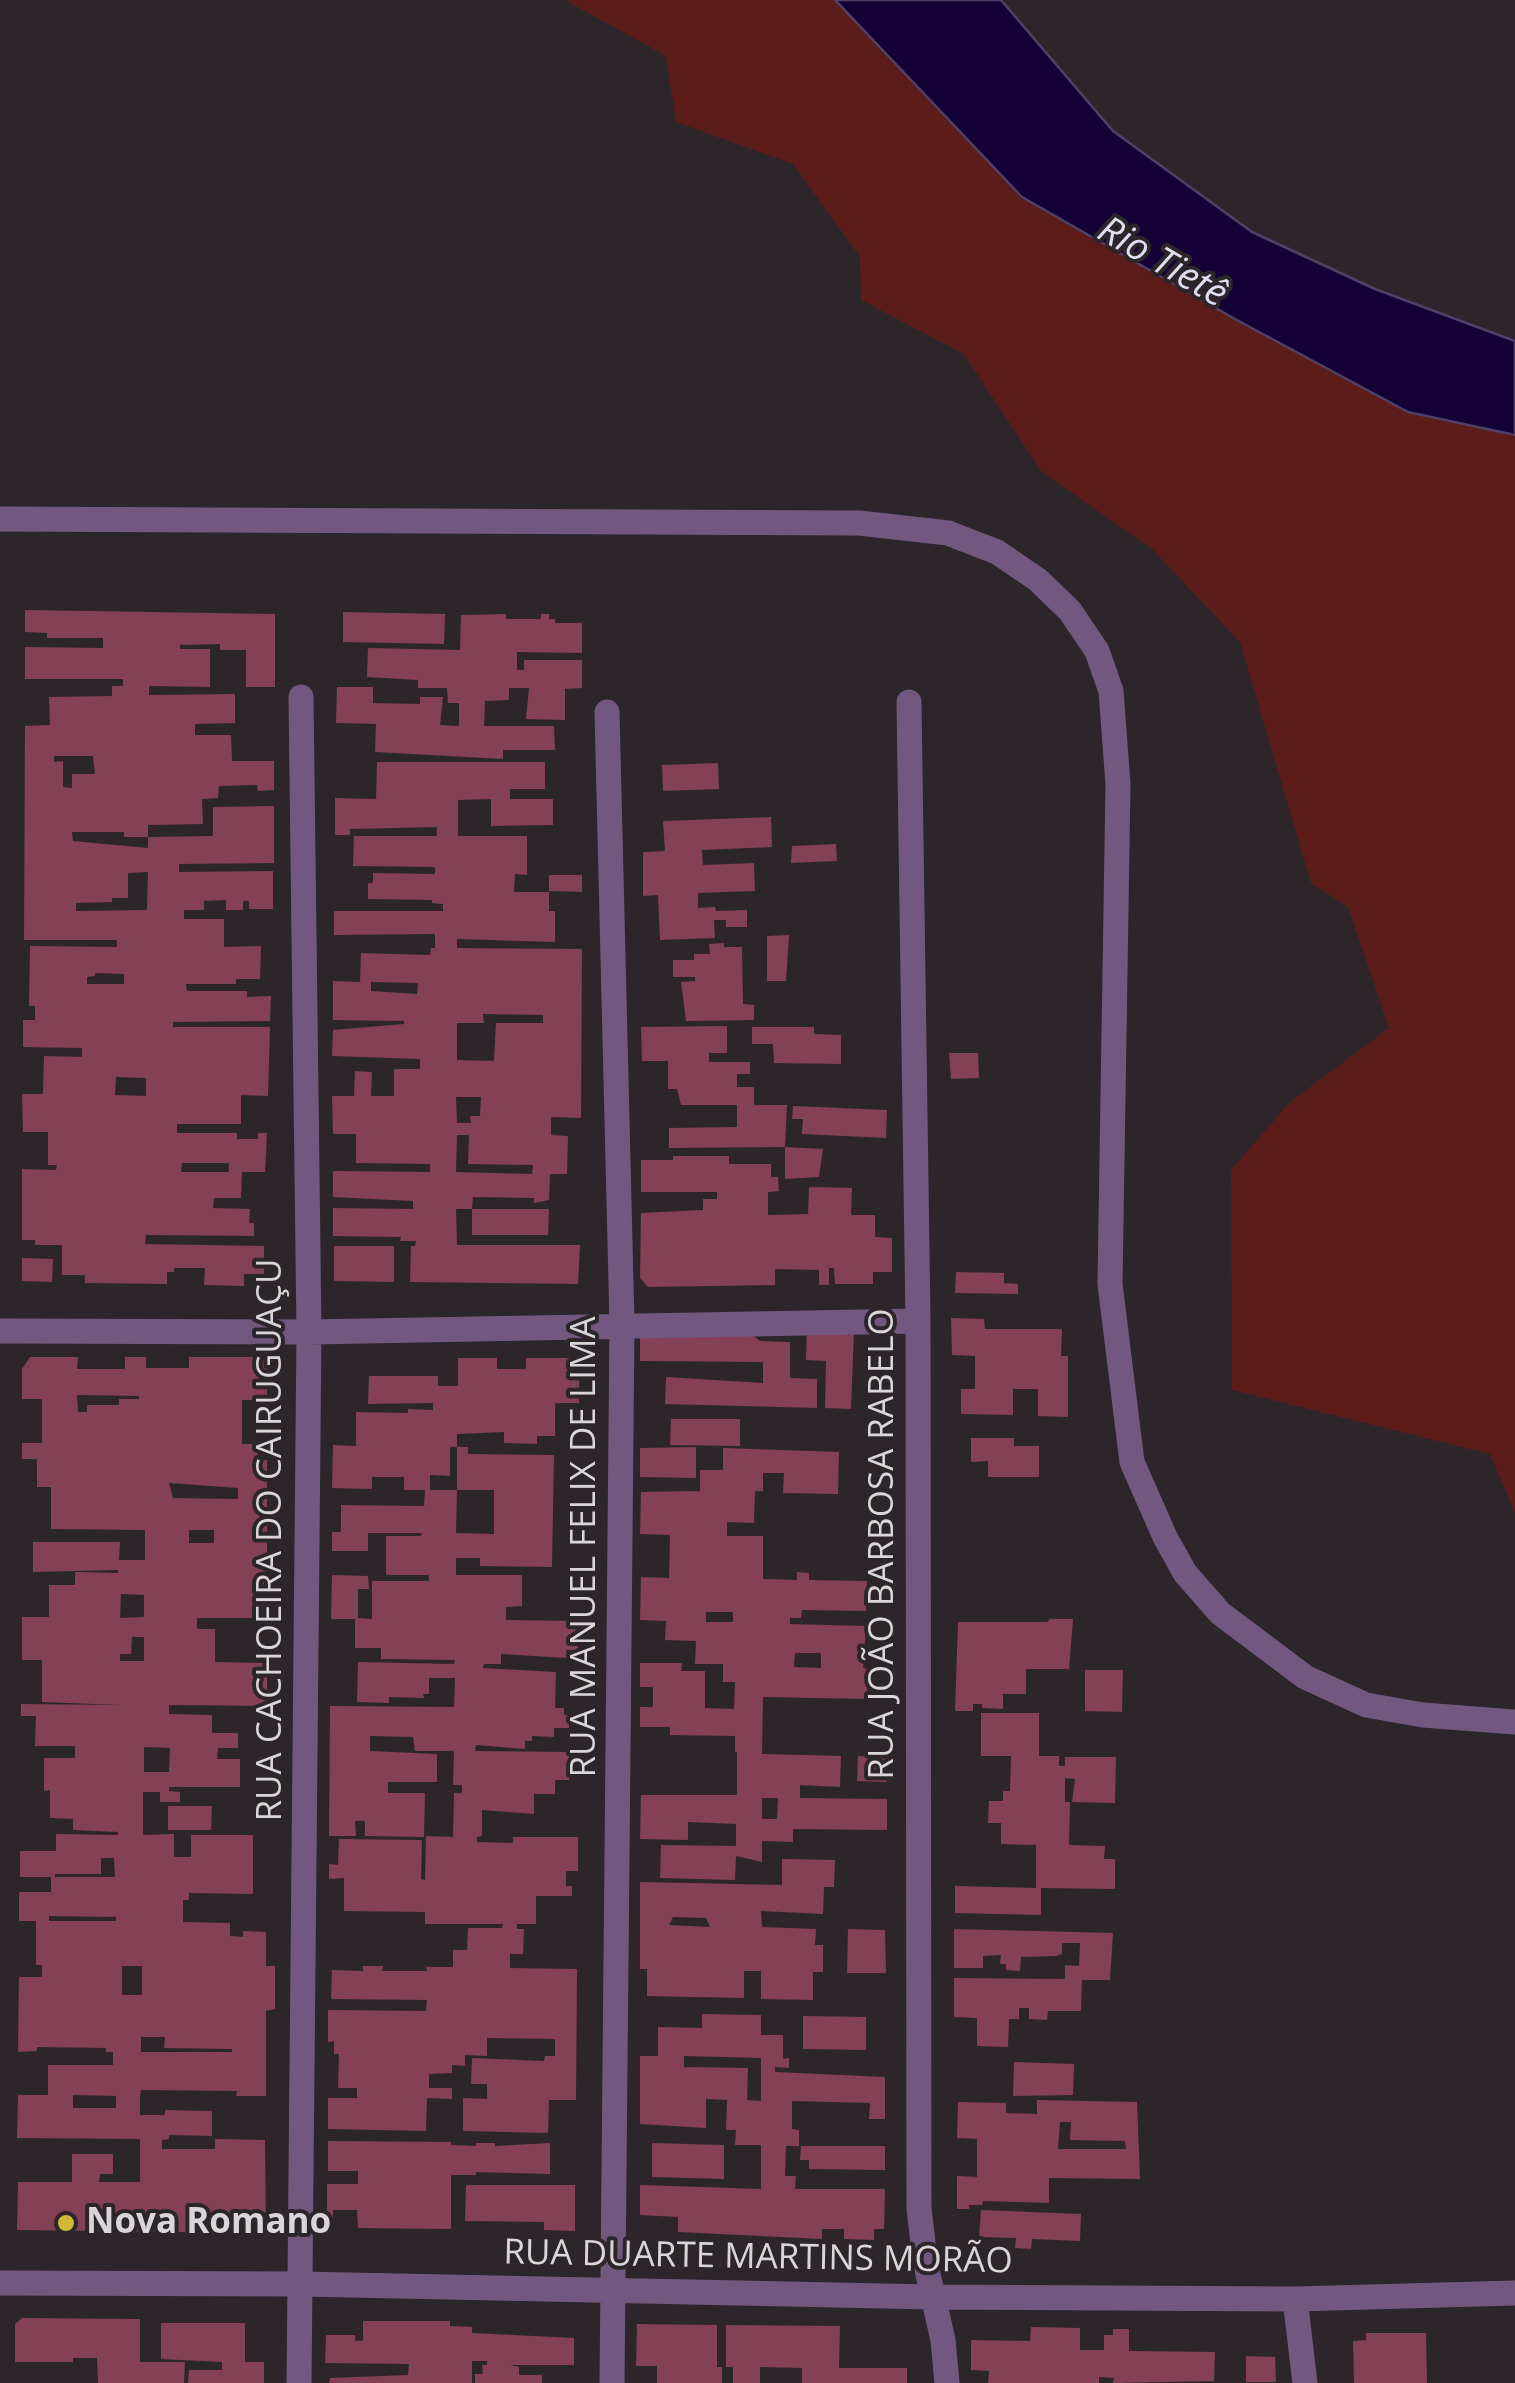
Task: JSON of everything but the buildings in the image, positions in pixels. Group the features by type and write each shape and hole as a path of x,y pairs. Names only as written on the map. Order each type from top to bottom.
{"street":[{"path":"0,519 859,523 948,533 997,552 1038,580 1070,611 1097,652 1111,690 1118,802 1110,1284 1132,1462 1164,1537 1185,1573 1220,1613 1305,1678 1366,1705 1422,1716 1515,1722"},
{"name":"RUA CACHOEIRA DO CAIRUGUAÇU","path":"299,2383 309,1332 301,698"},
{"name":"RUA JOÃO BARBOSA RABELO","path":"909,702 918,1321 919,2208 948,2383"},
{"name":"RUA MANUEL FELIX DE LIMA","path":"607,712 622,1324 612,2383"},
{"path":"0,1331 309,1332 918,1321"},
{"name":"RUA DUARTE MARTINS MORÃO","path":"0,2283 301,2284 932,2297 1295,2299 1515,2292"},
{"path":"1295,2299 1305,2383"}],"shaded area":[{"path":"565,0 835,0 1022,197 1408,412 1515,435 1515,1513 1490,1454 1232,1390 1231,1170 1290,1102 1389,1028 1348,907 1311,883 1240,642 1152,549 1041,471 964,354 861,300 860,257 793,164 676,122 666,56"}],"water":[{"name":"Rio Tietê","path":"835,0 1001,0 1113,131 1252,232 1375,289 1515,341 1515,435 1408,412 1022,197"}],"place":[{"name":"Nova Romano","path":"66,2223"}]}
